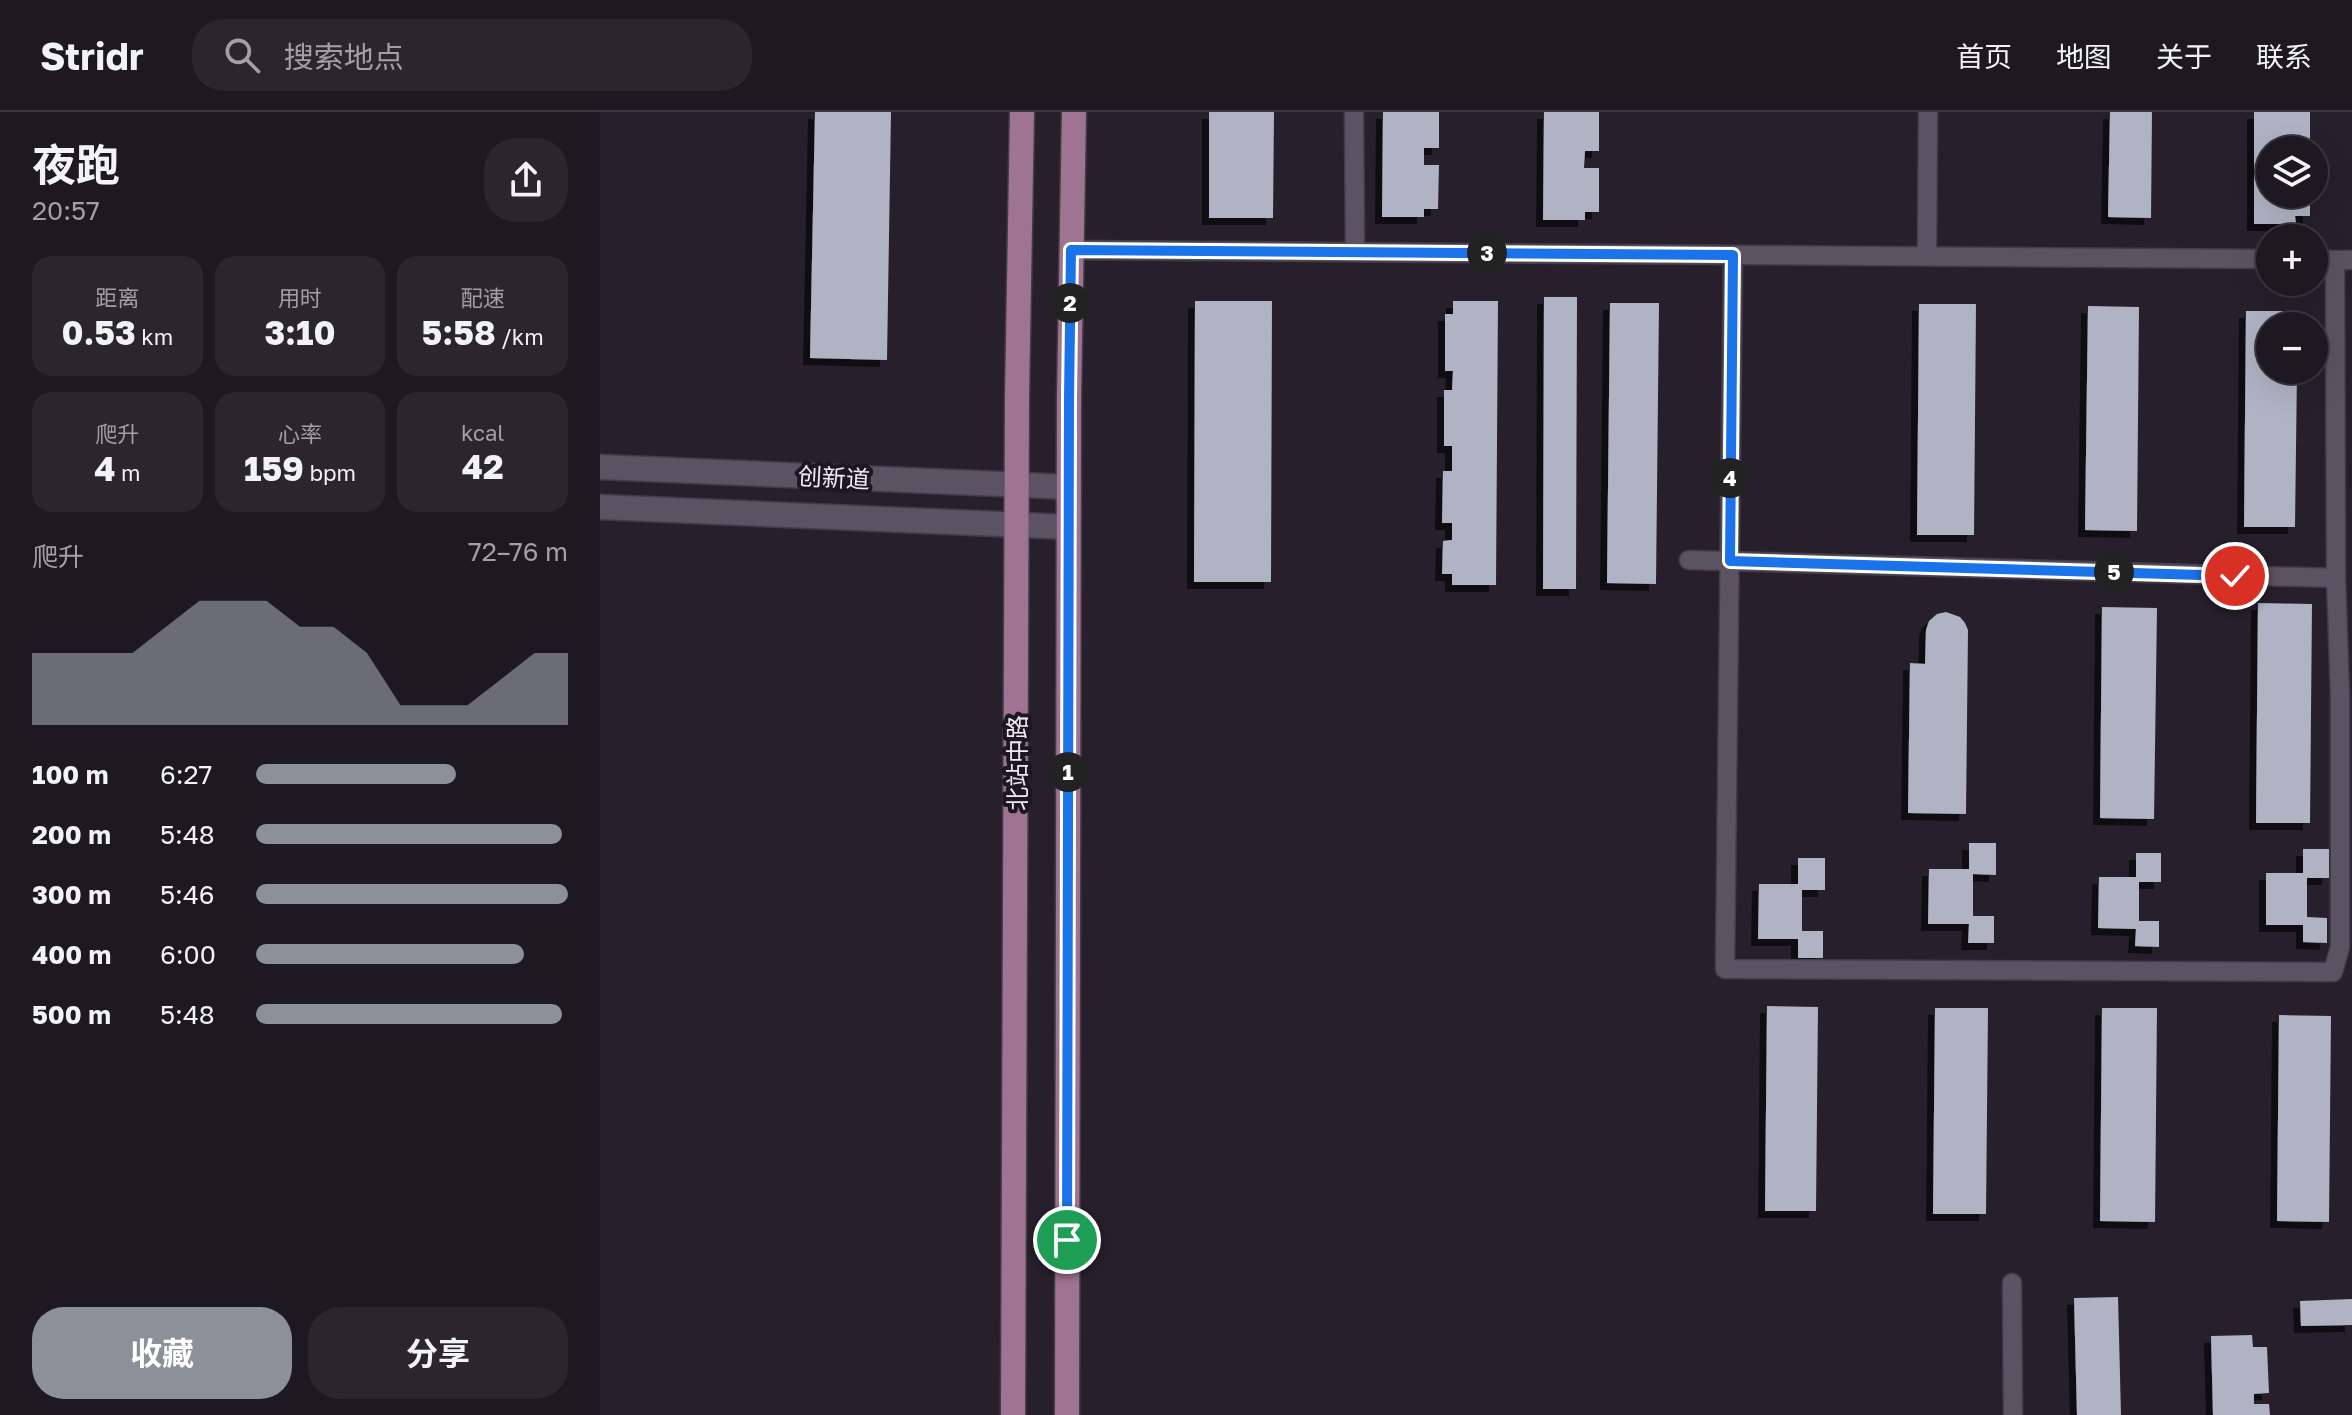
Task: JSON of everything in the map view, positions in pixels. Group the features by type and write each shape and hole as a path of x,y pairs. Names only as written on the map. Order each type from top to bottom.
{"main road":[{"name":"北站中路","path":"1013,1415 1016,485 1022,112"},
{"path":"1067,1415 1068,527 1074,112"}],"street":[{"name":"创新道","path":"600,467 1069,487"},
{"name":"创新道","path":"600,507 1068,527"}],"lane":[{"path":"1354,112 1355,252"},
{"path":"1927,256 1928,112"},
{"path":"1071,250 2256,259"},
{"path":"1733,255 1725,969 2333,972 2340,947 2340,695 2336,578 2344,260"},
{"path":"1689,560 2336,578"},
{"path":"2012,1283 2013,1415"}],"building":[{"path":"815,112 891,112 887,360 810,358"},
{"path":"1209,112 1274,112 1273,218 1209,218"},
{"path":"1383,112 1439,112 1439,148 1424,148 1424,165 1439,165 1438,209 1424,209 1424,217 1382,217"},
{"path":"1544,112 1599,112 1599,151 1585,151 1584,168 1599,168 1599,212 1585,212 1585,220 1543,220"},
{"path":"2110,112 2152,112 2151,218 2108,217"},
{"path":"2254,112 2310,112 2310,136 2256,136 2256,208 2310,208 2310,216 2295,216 2296,224 2254,224"},
{"path":"1544,297 1577,297 1576,589 1543,589"},
{"path":"1195,301 1272,301 1271,582 1194,582"},
{"path":"1453,301 1498,301 1496,585 1452,585 1452,574 1442,574 1443,541 1452,540 1452,523 1442,523 1443,471 1452,471 1452,446 1444,446 1444,390 1452,390 1453,371 1445,371 1445,314 1453,314"},
{"path":"1610,303 1659,303 1656,584 1607,583"},
{"path":"1919,304 1976,304 1974,535 1917,535"},
{"path":"2088,306 2139,307 2137,531 2085,530"},
{"path":"2246,311 2297,311 2256,312 2256,384 2297,384 2295,527 2244,527"},
{"path":"2258,603 2312,604 2310,823 2256,823"},
{"path":"2102,607 2157,608 2154,819 2100,818"},
{"path":"1946,612 1960,617 1968,630 1966,814 1908,813 1910,663 1925,664 1929,621 1937,614"},
{"path":"1969,843 1996,843 1996,875 1973,874 1973,916 1994,916 1994,943 1968,943 1969,924 1928,924 1929,869 1969,869"},
{"path":"2303,849 2329,849 2329,878 2307,878 2307,917 2327,918 2327,943 2303,942 2303,925 2266,925 2266,873 2303,873"},
{"path":"2136,853 2161,853 2161,882 2139,882 2139,921 2159,921 2159,947 2135,946 2136,929 2098,928 2099,877 2136,877"},
{"path":"1798,858 1825,858 1825,890 1802,890 1802,931 1823,931 1823,958 1798,958 1798,939 1758,939 1759,884 1798,884"},
{"path":"1767,1006 1818,1007 1816,1211 1765,1211"},
{"path":"1935,1008 1988,1008 1986,1214 1933,1214"},
{"path":"2102,1008 2157,1008 2155,1222 2100,1221"},
{"path":"2279,1015 2331,1016 2329,1222 2277,1221"},
{"path":"2118,1297 2121,1415 2077,1415 2074,1298"},
{"path":"2352,1299 2352,1325 2301,1326 2300,1301"},
{"path":"2252,1335 2253,1347 2267,1347 2269,1393 2254,1394 2254,1404 2269,1404 2270,1415 2213,1415 2211,1336"}],"route":[{"path":"1067,1240 1071,250 1733,255 1730,561 2235,576"}]}
